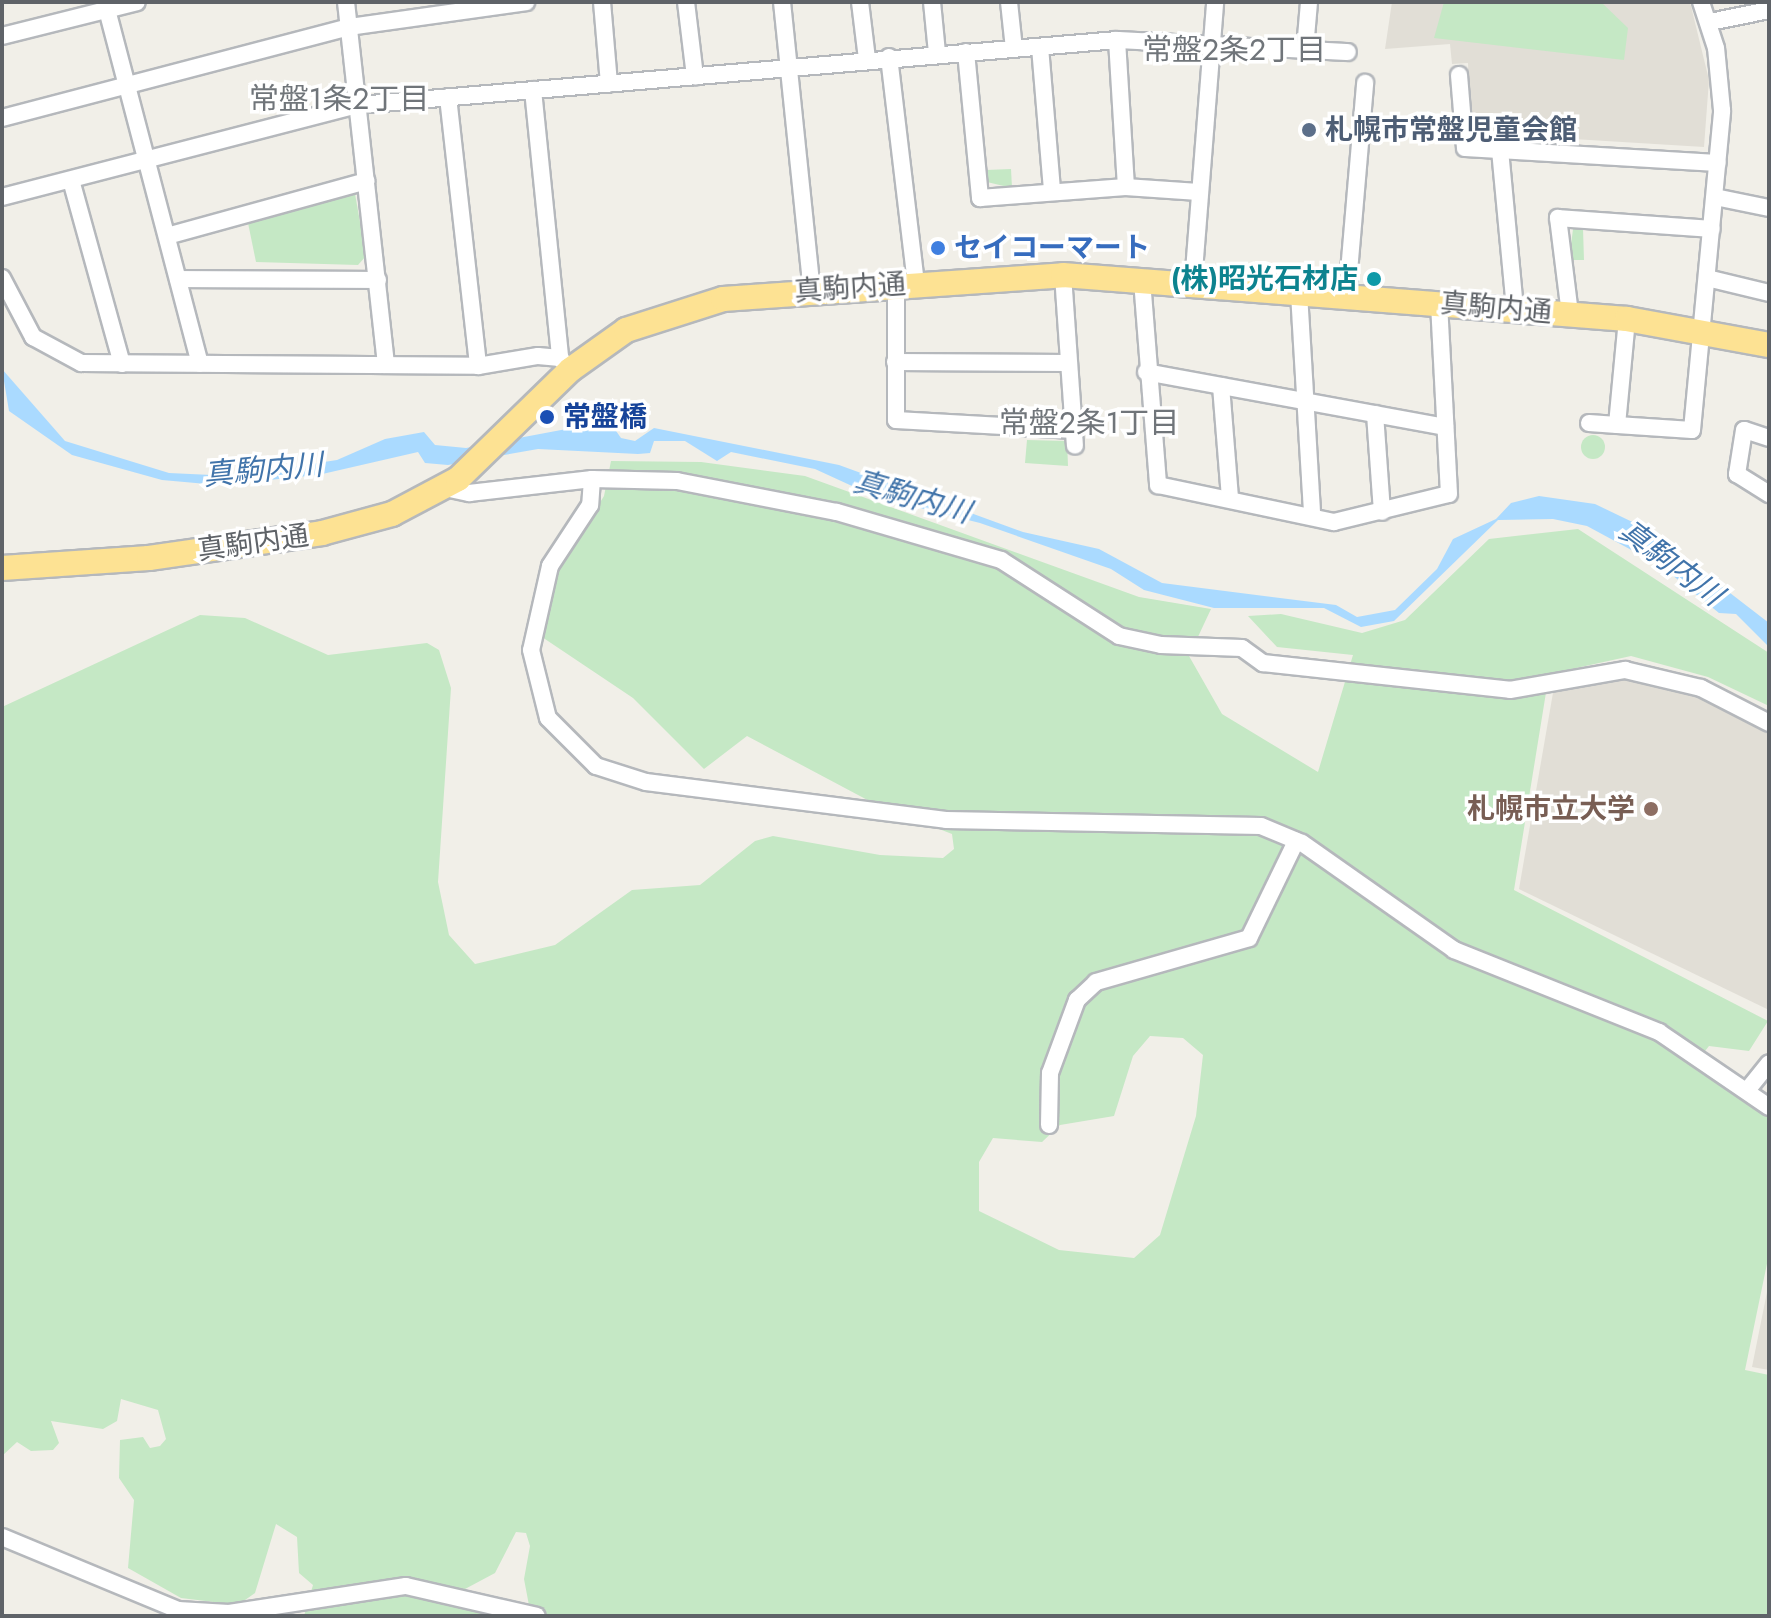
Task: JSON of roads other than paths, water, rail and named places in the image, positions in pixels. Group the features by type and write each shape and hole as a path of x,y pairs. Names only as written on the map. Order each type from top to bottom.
{"highway":[{"name":"真駒内通","path":"2,568 133,560 322,533 392,514 452,483 517,424 565,364 626,330 672,311 812,290 1063,275 1627,319 1701,330 1769,345"}],"street":[{"path":"2,36 106,6 137,2"},
{"path":"346,2 386,365"},
{"path":"2,118 349,27 526,2"},
{"path":"602,2 609,84"},
{"path":"686,2 695,76"},
{"path":"782,2 812,290"},
{"path":"860,2 867,59"},
{"path":"932,2 937,53"},
{"path":"1009,2 1014,49"},
{"path":"1193,284 1215,2"},
{"path":"1305,49 1309,2"},
{"path":"1589,423 1692,430 1718,163 1720,80 1710,22 1701,2"},
{"path":"106,6 200,364"},
{"path":"1710,22 1769,10"},
{"path":"1117,40 1126,187"},
{"path":"2,197 359,105 889,57 1117,40 1211,42 1348,52"},
{"path":"1040,47 1052,191"},
{"path":"966,52 980,198 1126,187 1198,192"},
{"path":"889,57 906,284 895,362 896,420 1075,438 1063,275"},
{"path":"1459,75 1465,148 1718,163"},
{"path":"1347,295 1365,83"},
{"path":"2,278 33,337 64,358 122,364 565,364 533,90"},
{"path":"448,97 478,366"},
{"path":"1500,150 1515,310"},
{"path":"71,180 122,364"},
{"path":"167,236 367,181"},
{"path":"1715,197 1769,208"},
{"path":"1570,314 1558,218 1712,229"},
{"path":"1707,278 1769,293"},
{"path":"178,279 378,280"},
{"path":"1142,280 1146,372 1158,485 1312,514 1334,522 1449,494 1439,303"},
{"path":"1299,293 1301,401 1312,514"},
{"path":"1617,425 1627,319"},
{"path":"895,362 1068,363"},
{"path":"1146,372 1445,427"},
{"path":"1221,386 1230,499"},
{"path":"1375,414 1382,512"},
{"path":"1769,438 1744,430 1737,474 1769,494"},
{"path":"452,483 469,493 592,479 677,481 938,539 1001,560 1119,636 1161,645 1242,648 1263,663 1510,690 1625,670 1701,688 1769,723"},
{"path":"592,479 590,505 550,566 531,650 548,718 596,766 646,782 946,820 1233,824 1296,841 1454,950 1659,1032 1749,1088 1769,1107"},
{"path":"1049,1125 1050,1073 1077,1000 1096,982 1249,938 1296,841"},
{"path":"1749,1088 1769,1063"},
{"path":"2,1537 178,1610 229,1613 406,1586 537,1616"}],"water":[{"name":"真駒内川","path":"2,369 65,441 169,473 233,476 337,460 385,439 424,432 435,445 466,448 609,421 621,438 635,441 654,428 839,465 1023,532 1099,549 1162,583 1336,605 1357,617 1395,610 1437,569 1453,539 1496,519 1511,503 1539,496 1595,504 1647,529 1769,623 1769,647 1736,614 1719,613 1661,566 1587,526 1553,519 1498,520 1394,621 1361,627 1324,608 1214,608 1144,590 1111,569 980,523 876,497 815,469 731,452 717,461 685,441 654,441 650,453 638,454 538,449 448,465 425,463 418,452 318,475 218,485 162,480 72,455 9,411"}],"place":[{"name":"札幌市常盤児童会館","path":"1309,130"},
{"name":"セイコーマート","path":"938,248"},
{"name":"(株)昭光石材店","path":"1374,279"},
{"name":"常盤橋","path":"547,417"},
{"name":"札幌市立大学","path":"1651,809"}],"district":[{"name":"常盤2条2丁目","path":"1234,50"},
{"name":"常盤1条2丁目","path":"339,99"},
{"name":"常盤2条1丁目","path":"1089,423"}]}
